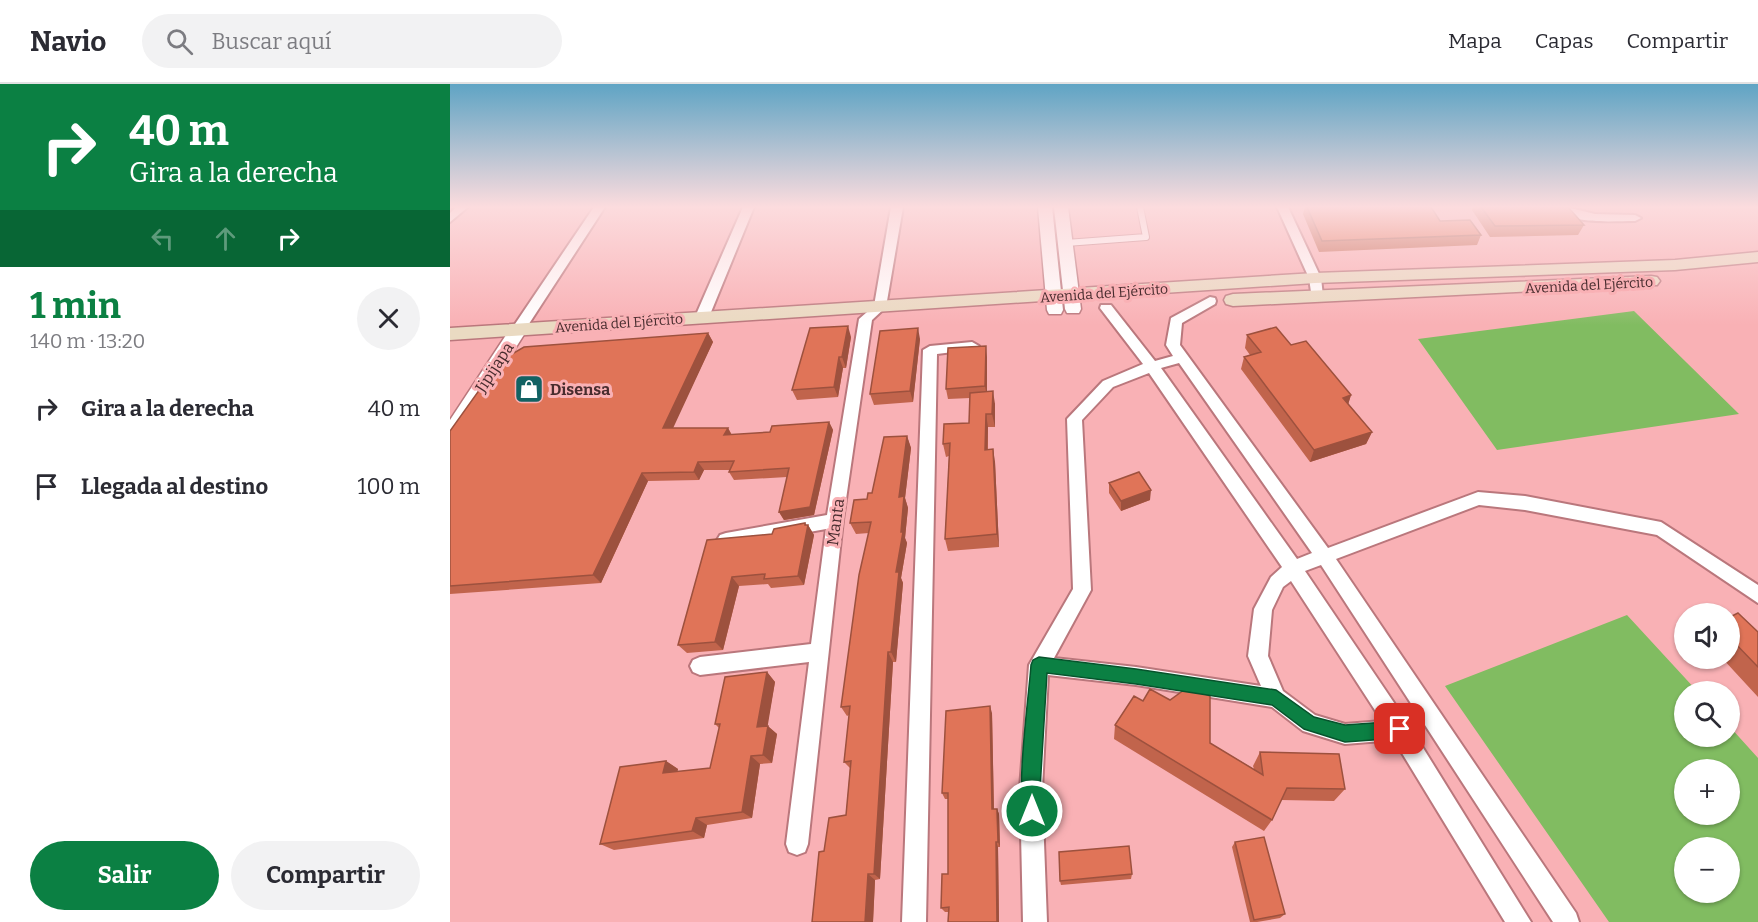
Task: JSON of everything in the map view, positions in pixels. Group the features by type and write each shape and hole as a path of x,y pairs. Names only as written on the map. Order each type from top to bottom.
{"main road":[{"name":"Avenida del Ejército","path":"450,334 513,338 873,313 1675,265 1758,257"},
{"name":"Avenida del Ejército","path":"1063,303 1106,308 1210,301 1316,287 1616,284 1758,273"},
{"name":"Avenida del Ejército","path":"450,350 513,338 702,317 873,313"}],"street":[{"path":"513,338 574,246"},
{"path":"702,317 732,246"},
{"name":"Manta","path":"797,844 835,520 873,313 888,246"},
{"path":"1052,246 1063,303"},
{"path":"1063,303 1066,246"},
{"path":"1299,246 1316,287"},
{"path":"1210,301 1176,321 1173,345 1324,556 1567,922"},
{"path":"1106,308 1142,350 1294,568 1400,729 1519,922"},
{"name":"Jipijapa","path":"450,435 513,338"},
{"path":"914,922 930,350 972,346"},
{"path":"1035,922 1031,789 1039,665 1082,590 1074,419 1108,384 1152,366 1182,358"},
{"path":"1276,698 1258,656 1263,609 1277,582 1294,568 1478,498 1525,503 1661,529 1758,595"},
{"path":"719,541 835,520"},
{"path":"700,666 820,652"},
{"path":"1039,665 1136,676 1276,698 1310,724 1345,734 1400,729"}],"green space":[{"path":"1634,311 1739,414 1497,450 1418,339"},
{"path":"1627,615 1674,666 1674,669 1688,681 1674,681 1674,747 1740,747 1740,738 1758,758 1758,922 1609,922 1445,686"}],"building":[{"path":"848,326 842,357 839,357 834,387 792,390 810,328"},
{"path":"1276,327 1291,345 1306,341 1351,395 1343,398 1372,432 1314,450 1244,357 1261,352 1247,335"},
{"path":"918,328 910,391 870,394 880,331"},
{"path":"708,333 663,428 728,428 724,435 770,432 772,426 829,422 810,507 779,512 789,468 729,472 734,461 698,462 694,472 642,473 593,575 450,586 450,431 500,361 524,347"},
{"path":"986,346 985,386 946,389 948,348"},
{"path":"993,391 992,414 986,414 985,450 993,449 997,534 945,539 950,443 943,444 944,424 969,423 970,393"},
{"path":"907,436 899,497 904,496 901,532 903,532 896,572 899,572 891,652 888,652 874,874 868,874 865,922 812,922 819,852 824,851 829,818 846,815 851,761 844,762 850,706 841,707 859,575 871,522 850,523 854,500 867,499 868,493 872,493 884,437"},
{"path":"1139,472 1151,490 1121,501 1109,483"},
{"path":"805,523 808,525 798,576 764,579 765,574 732,577 715,642 678,645 707,540 772,534 774,529"},
{"path":"1740,615 1758,632 1758,667 1740,648"},
{"path":"767,672 757,727 768,726 763,755 751,756 742,812 696,818 692,831 600,844 620,767 666,761 663,773 710,768 720,724 715,724 725,677"},
{"path":"1188,687 1210,696 1210,743 1263,775 1260,752 1339,754 1345,789 1287,788 1272,820 1115,725 1134,696 1143,701 1150,689 1170,700"},
{"path":"990,706 992,809 997,809 997,922 948,922 949,907 941,908 942,874 948,874 948,793 942,793 946,711"},
{"path":"1264,837 1285,914 1254,920 1235,842"},
{"path":"1129,846 1132,874 1060,881 1059,852"}],"place":[{"name":"Disensa","path":"529,389"}],"route":[{"path":"1032,811 1031,789 1039,665 1136,676 1276,698 1310,724 1345,734 1368,734 1400,729"}]}
